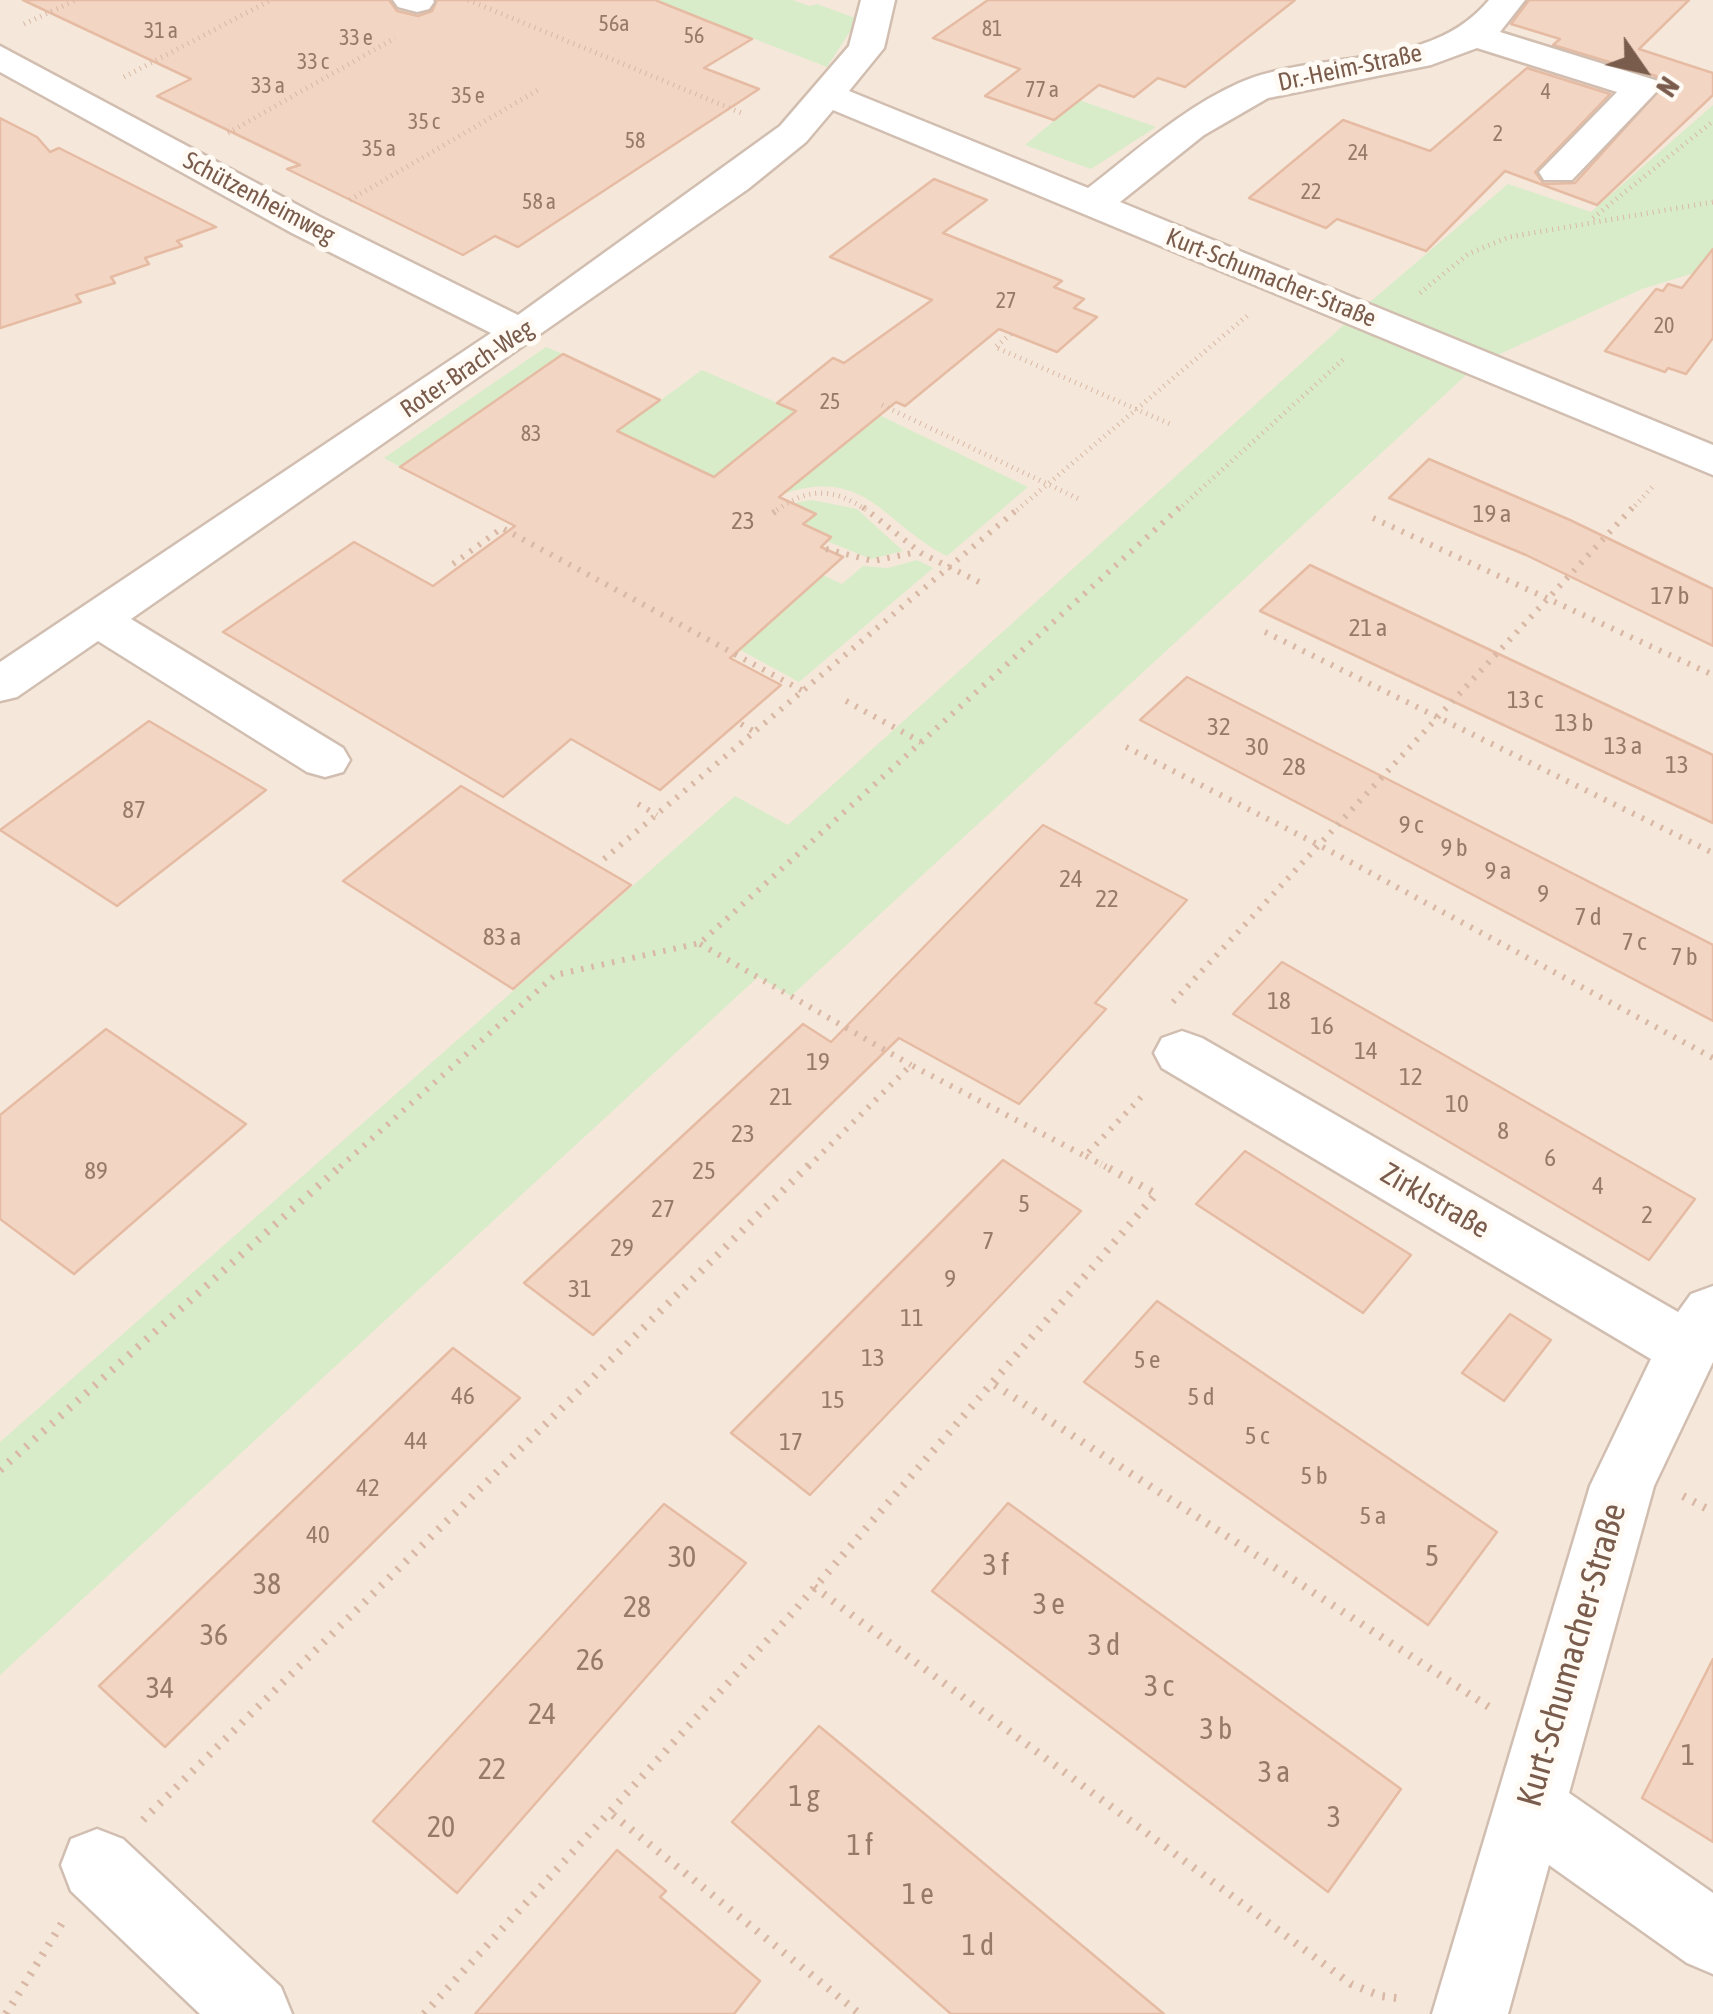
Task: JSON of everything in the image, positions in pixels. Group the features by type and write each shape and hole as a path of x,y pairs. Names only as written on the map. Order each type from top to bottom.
{"street":[{"name":"Roter-Brach-Weg","path":"0,686 521,332 794,134 866,48 878,0"},
{"name":"Dr.-Heim-Straße","path":"1092,204 1220,107 1298,76 1420,55 1475,36 1508,0"},
{"path":"1475,36 1642,88 1558,172"},
{"name":"Schützenheimweg","path":"8,43 79,100 306,226 521,332"},
{"name":"Kurt-Schumacher-Straße","path":"828,95 1700,456"},
{"path":"98,619 325,760"},
{"name":"Zirklstraße","path":"1182,1053 1700,1330"},
{"name":"Kurt-Schumacher-Straße","path":"1444,2007 1536,1775 1622,1486 1700,1330"},
{"path":"1536,1775 1713,1937"},
{"path":"97,1865 254,2014"}],"path":[{"path":"8,43 76,0"},
{"path":"79,100 270,0"},
{"path":"468,0 794,134"},
{"path":"183,158 418,26 413,1"},
{"path":"306,226 538,90"},
{"path":"1590,220 1713,121"},
{"path":"0,1470 555,975 700,944 1382,324 1468,254 1508,237 1713,202"},
{"path":"604,859 1283,284"},
{"path":"1011,334 995,347 1170,424"},
{"path":"882,405 1081,500"},
{"path":"1085,1156 1182,1053 1150,1025 1549,598 1700,456"},
{"path":"773,512 806,492 842,495 870,509 918,551 982,584"},
{"path":"1373,518 1713,675"},
{"path":"452,564 502,528 803,691"},
{"path":"826,550 830,546 857,560 882,564 918,551"},
{"path":"1265,632 1713,853"},
{"path":"846,702 921,742"},
{"path":"742,724 755,732"},
{"path":"1126,747 1319,845 1713,1058"},
{"path":"638,804 657,815"},
{"path":"424,2014 613,1815 995,1385 1156,1194 912,1065 700,944"},
{"path":"6,2014 97,1865 912,1065"},
{"path":"995,1385 1536,1775"},
{"path":"814,1587 1350,1984 1382,1996 1444,2007"},
{"path":"613,1815 860,2014"}],"shaded area":[{"path":"0,0 1713,0 1713,2014 0,2014"}],"green space":[{"path":"627,0 792,0 810,6 817,4 858,19 827,67 677,9 665,15"},
{"path":"1079,100 1156,127 1091,169 1025,145"},
{"path":"1713,105 1713,267 1642,289 1478,364 791,996 758,977 0,1675 0,1442 735,796 788,825 1356,314 1508,184 1591,212"},
{"path":"546,347 563,354 400,467 384,458"},
{"path":"702,370 796,411 714,477 695,468 663,493 793,602 823,575 842,584 863,566 888,568 917,560 933,568 799,682 499,518"},
{"path":"873,412 1028,487 947,556 855,493 835,487 812,487 783,494"},
{"path":"812,500 857,509 903,551 871,559 827,541 831,537 803,524 815,514 794,503"}],"building":[{"path":"23,0 389,0 397,11 418,16 432,11 437,0 655,0 752,39 704,68 759,89 518,247 495,236 463,255 287,169 300,165 157,96 191,79"},
{"path":"988,0 1295,0 1185,87 1158,78 1134,97 1099,85 1054,120 985,96 1020,69 933,38"},
{"path":"1529,0 1689,0 1639,49 1713,73 1713,95 1597,205 1505,171 1426,251 1337,219 1326,228 1249,198 1343,120 1430,151 1527,68 1610,94 1535,172 1544,184 1575,183 1663,86 1656,76 1553,45 1560,39 1511,24"},
{"path":"0,118 37,137 50,152 59,148 216,227 177,241 182,246 145,258 149,264 111,277 115,283 76,295 81,302 0,328"},
{"path":"934,179 987,200 943,233 1062,281 1054,287 1084,299 1074,308 1097,317 1057,352 999,329 905,406 896,402 779,497 816,514 803,524 831,537 821,547 843,557 730,658 781,685 660,790 571,739 503,797 223,632 354,542 433,586 515,526 400,467 563,354 660,400 617,431 714,477 796,411 777,403 833,358 844,363 932,300 830,257"},
{"path":"1713,249 1713,338 1686,374 1668,368 1665,372 1605,351 1656,289 1663,291 1668,284 1682,288"},
{"path":"1429,459 1570,520 1713,589 1713,646 1526,555 1389,498"},
{"path":"1310,565 1713,755 1713,823 1260,611"},
{"path":"1187,677 1713,945 1713,1021 1140,720"},
{"path":"149,721 266,790 117,906 0,830"},
{"path":"461,786 631,885 513,989 343,881"},
{"path":"1043,825 1187,900 1095,1003 1106,1009 1019,1104 899,1038 593,1335 524,1283 803,1024 831,1042"},
{"path":"1282,962 1695,1199 1649,1260 1233,1014"},
{"path":"106,1029 246,1124 74,1274 0,1219 0,1115"},
{"path":"1245,1151 1411,1255 1363,1313 1196,1204"},
{"path":"1003,1160 1081,1211 810,1495 731,1433"},
{"path":"1157,1301 1497,1532 1428,1625 1084,1382"},
{"path":"1510,1314 1551,1340 1504,1401 1462,1373"},
{"path":"453,1348 520,1398 165,1747 99,1686"},
{"path":"1008,1503 1401,1789 1328,1892 932,1591"},
{"path":"664,1504 746,1563 457,1893 373,1821"},
{"path":"1713,1659 1713,1842 1642,1798"},
{"path":"819,1726 1164,2014 951,2014 732,1822"},
{"path":"617,1850 666,1891 660,1897 760,1981 734,2014 475,2014"}]}
